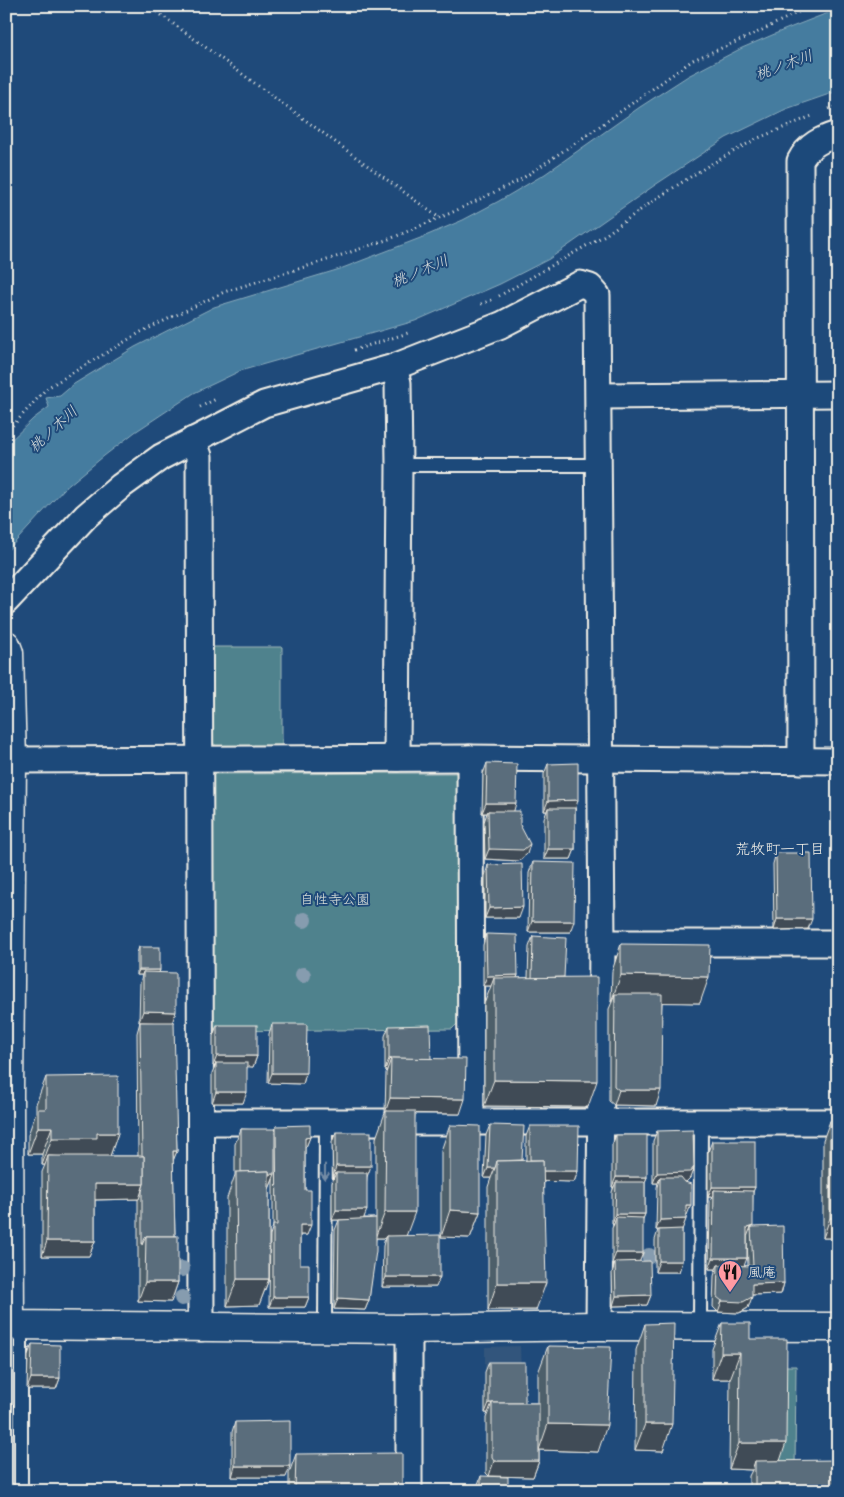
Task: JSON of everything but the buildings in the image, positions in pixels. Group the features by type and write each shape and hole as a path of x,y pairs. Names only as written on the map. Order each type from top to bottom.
{"street":[{"path":"801,761 802,393 800,161 805,152 820,140 838,134"},
{"path":"6,601 86,516 121,486 161,457 192,440 264,404 394,367 501,325 580,284 590,287 597,295 602,943 599,1326"},
{"path":"394,367 398,383 399,465 397,758"},
{"path":"599,396 838,394"},
{"path":"192,440 200,456 201,1328"},
{"path":"6,646 9,653 12,760 8,1094 8,1325 408,1329 599,1326 838,1327"},
{"path":"470,758 471,1122"},
{"path":"12,760 600,758 838,761"},
{"path":"602,943 838,943"},
{"path":"202,1122 838,1122"},
{"path":"408,1329 409,1491"}],"lane":[{"path":"399,465 598,464"},
{"path":"700,1327 701,1122"},
{"path":"325,1327 326,1123"},
{"path":"8,1325 21,1339 21,1491"}],"path":[{"path":"149,6 438,217"},
{"path":"6,433 47,388 141,332 224,292 382,241 453,212 520,180 693,60 750,36 811,6"},
{"path":"823,111 838,106"},
{"path":"476,306 494,299 605,235 658,197 756,139 816,114"},
{"path":"350,352 412,332"},
{"path":"193,411 219,398"}],"shaded area":[{"path":"520,1346 521,1372 485,1372 485,1347"}],"green space":[{"path":"210,647 282,647 282,749 222,751 209,739"},
{"name":"自性寺公園","path":"458,773 458,1023 452,1029 212,1031 212,774"},
{"path":"777,1366 796,1366 795,1470 777,1470"}],"water":[{"name":"桃ノ木川","path":"838,9 838,91 786,109 726,138 549,259 500,284 415,321 240,371 194,393 135,432 64,489 6,552 6,445 33,419 49,407 46,398 60,396 74,384 135,347 214,307 340,269 463,220 545,174 640,107 688,76 742,48"}],"place":[{"name":"風庵","path":"730,1293"}],"district":[{"name":"荒牧町一丁目","path":"780,849"}]}
